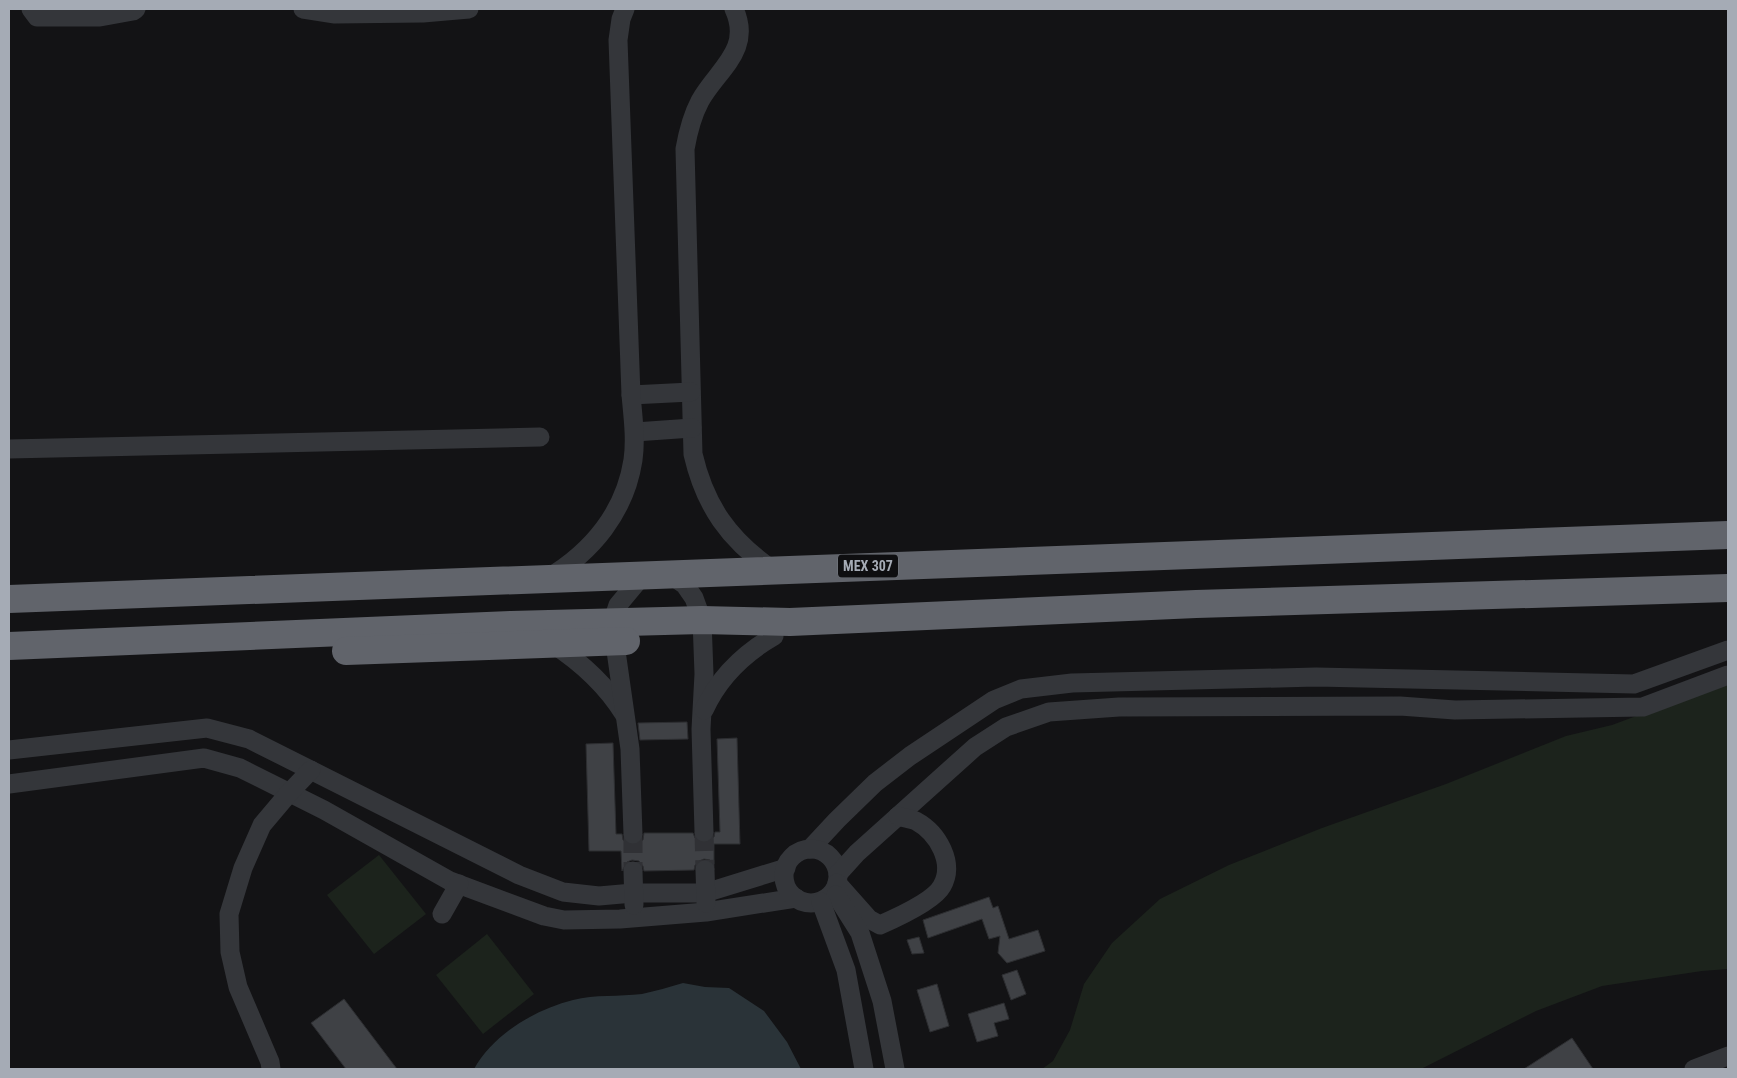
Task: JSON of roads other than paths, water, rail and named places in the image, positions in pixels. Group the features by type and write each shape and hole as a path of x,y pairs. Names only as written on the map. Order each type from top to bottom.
{"highway":[{"name":"MEX 307","path":"9,599 1728,535"},
{"path":"9,646 235,636 703,630 790,622 1196,604 1728,588"},
{"path":"703,630 774,636 1138,621 1172,616 1196,604"},
{"path":"235,636 280,647 328,651 553,644 613,632"}],"street":[{"path":"31,9 37,17 100,17 136,9"},
{"path":"303,9 335,14 354,11 423,12 469,9"},
{"path":"734,9 739,31 735,52 700,102 693,117 685,149 692,428 695,462 709,502 742,546 774,570"},
{"path":"548,578 587,550 598,538 616,510 629,476 633,459 635,432 631,395 618,40 622,12"},
{"path":"631,395 691,392"},
{"path":"635,432 692,428"},
{"path":"9,449 540,437"},
{"path":"633,834 630,749 613,632 618,605 656,574 685,585 694,598 703,630 704,832"},
{"path":"702,715 715,690 732,667 759,645 774,636"},
{"path":"553,644 596,678 607,690 627,719"},
{"path":"810,849 875,783 910,756 994,700 1021,689 1072,683 1316,677 1634,684 1728,650"},
{"path":"9,784 204,758 240,768 459,884 544,916 564,920 635,918 706,912 796,898 812,903 832,888 857,853 975,747 1006,727 1049,712 1119,707 1400,706 1455,710 1643,707 1728,676"},
{"path":"9,750 207,728 249,739 519,875 563,892 599,896 633,893 705,892 786,868"},
{"path":"271,1069 270,1062 238,987 230,952 229,914 243,868 262,826 311,770"},
{"path":"832,888 869,919 880,924 931,898 942,887 948,871 944,852 932,834 916,821 898,816"},
{"path":"796,898 786,885 784,877 789,861 795,855 810,849 826,854 836,866 832,888 864,1069"},
{"path":"705,870 706,912"},
{"path":"633,871 635,918"},
{"path":"442,914 459,884"},
{"path":"832,888 860,933 882,1001 895,1069"},
{"path":"1694,1069 1728,1056"}],"tunnel":[{"path":"704,832 705,870"},
{"path":"633,834 633,871"}]}
